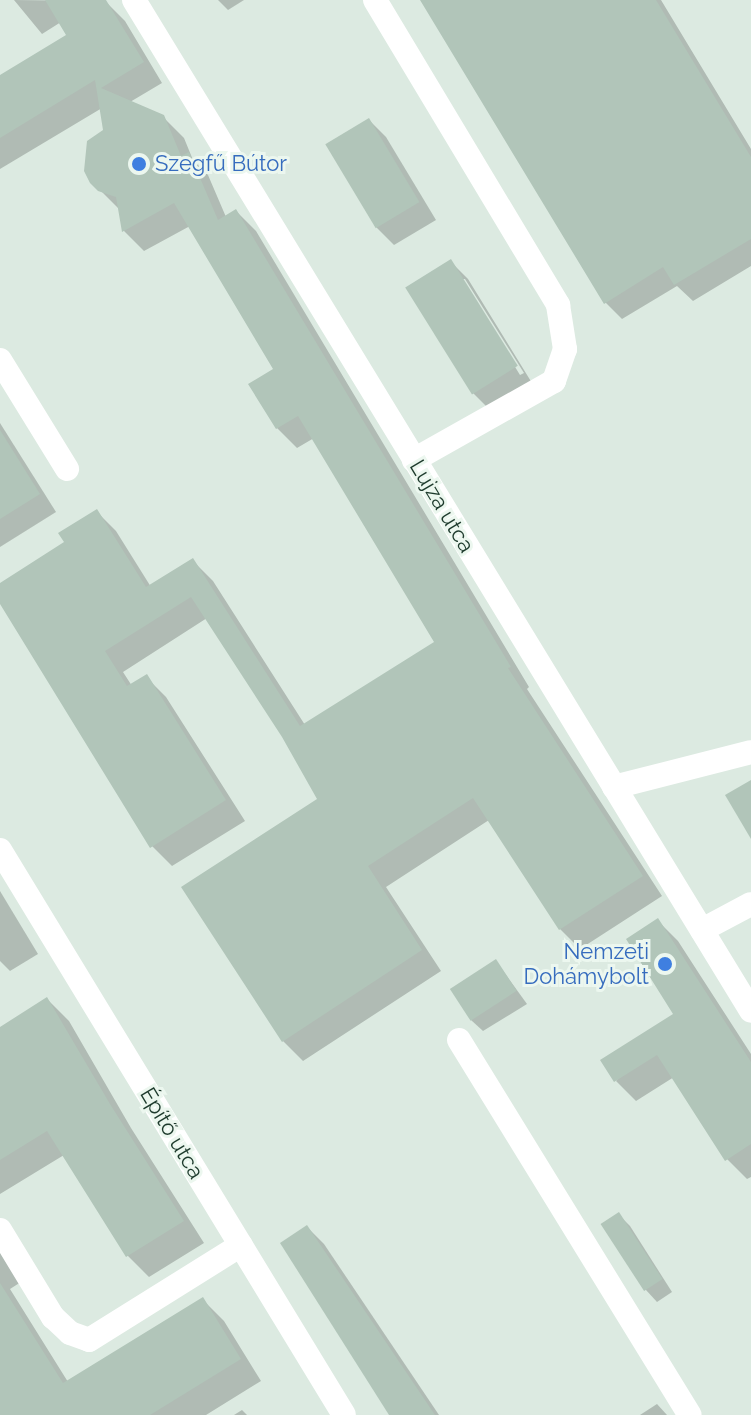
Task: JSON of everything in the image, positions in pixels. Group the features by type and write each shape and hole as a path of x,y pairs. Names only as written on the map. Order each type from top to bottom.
{"street":[{"name":"Lujza utca","path":"134,0 751,1011"},
{"path":"375,0 558,305 565,349 554,381 414,460"},
{"path":"0,360 67,469"},
{"path":"614,787 751,752"},
{"name":"Építő utca","path":"0,850 344,1415"},
{"path":"702,930 751,904"},
{"path":"459,1040 690,1415"},
{"path":"0,1230 53,1317 70,1333 89,1340 241,1245"}],"building":[{"path":"45,0 106,0 144,62 101,88 164,115 181,156 189,152 218,220 236,209 511,667 508,668 643,876 559,930 473,798 368,866 422,950 282,1042 181,887 317,799 282,737 191,597 105,651 127,686 147,674 226,800 150,848 0,604 0,583 64,542 58,533 97,509 146,587 193,558 300,726 434,642 298,416 276,429 248,384 273,369 174,203 122,232 116,197 98,191 90,183 84,171 87,141 103,130 95,80 0,138 0,75 66,35"},
{"path":"420,0 656,0 751,157 751,239 674,285 663,267 604,304"},
{"path":"369,118 419,202 376,228 325,144"},
{"path":"451,259 518,366 472,394 405,288"},
{"path":"0,430 40,494 0,519"},
{"path":"751,780 751,839 725,795"},
{"path":"658,918 751,1062 751,1144 725,1161 657,1055 614,1082 600,1060 673,1014 626,939"},
{"path":"496,959 517,991 471,1021 450,989"},
{"path":"47,997 184,1221 126,1257 47,1131 0,1160 0,1027"},
{"path":"619,1212 663,1279 644,1291 601,1224"},
{"path":"307,1225 435,1415 389,1415 280,1243"},
{"path":"0,1283 63,1383 203,1297 241,1359 150,1415 0,1415"}],"place":[{"name":"Szegfű Bútor","path":"139,164"},
{"name":"Nemzeti Dohámybolt","path":"665,964"}]}
